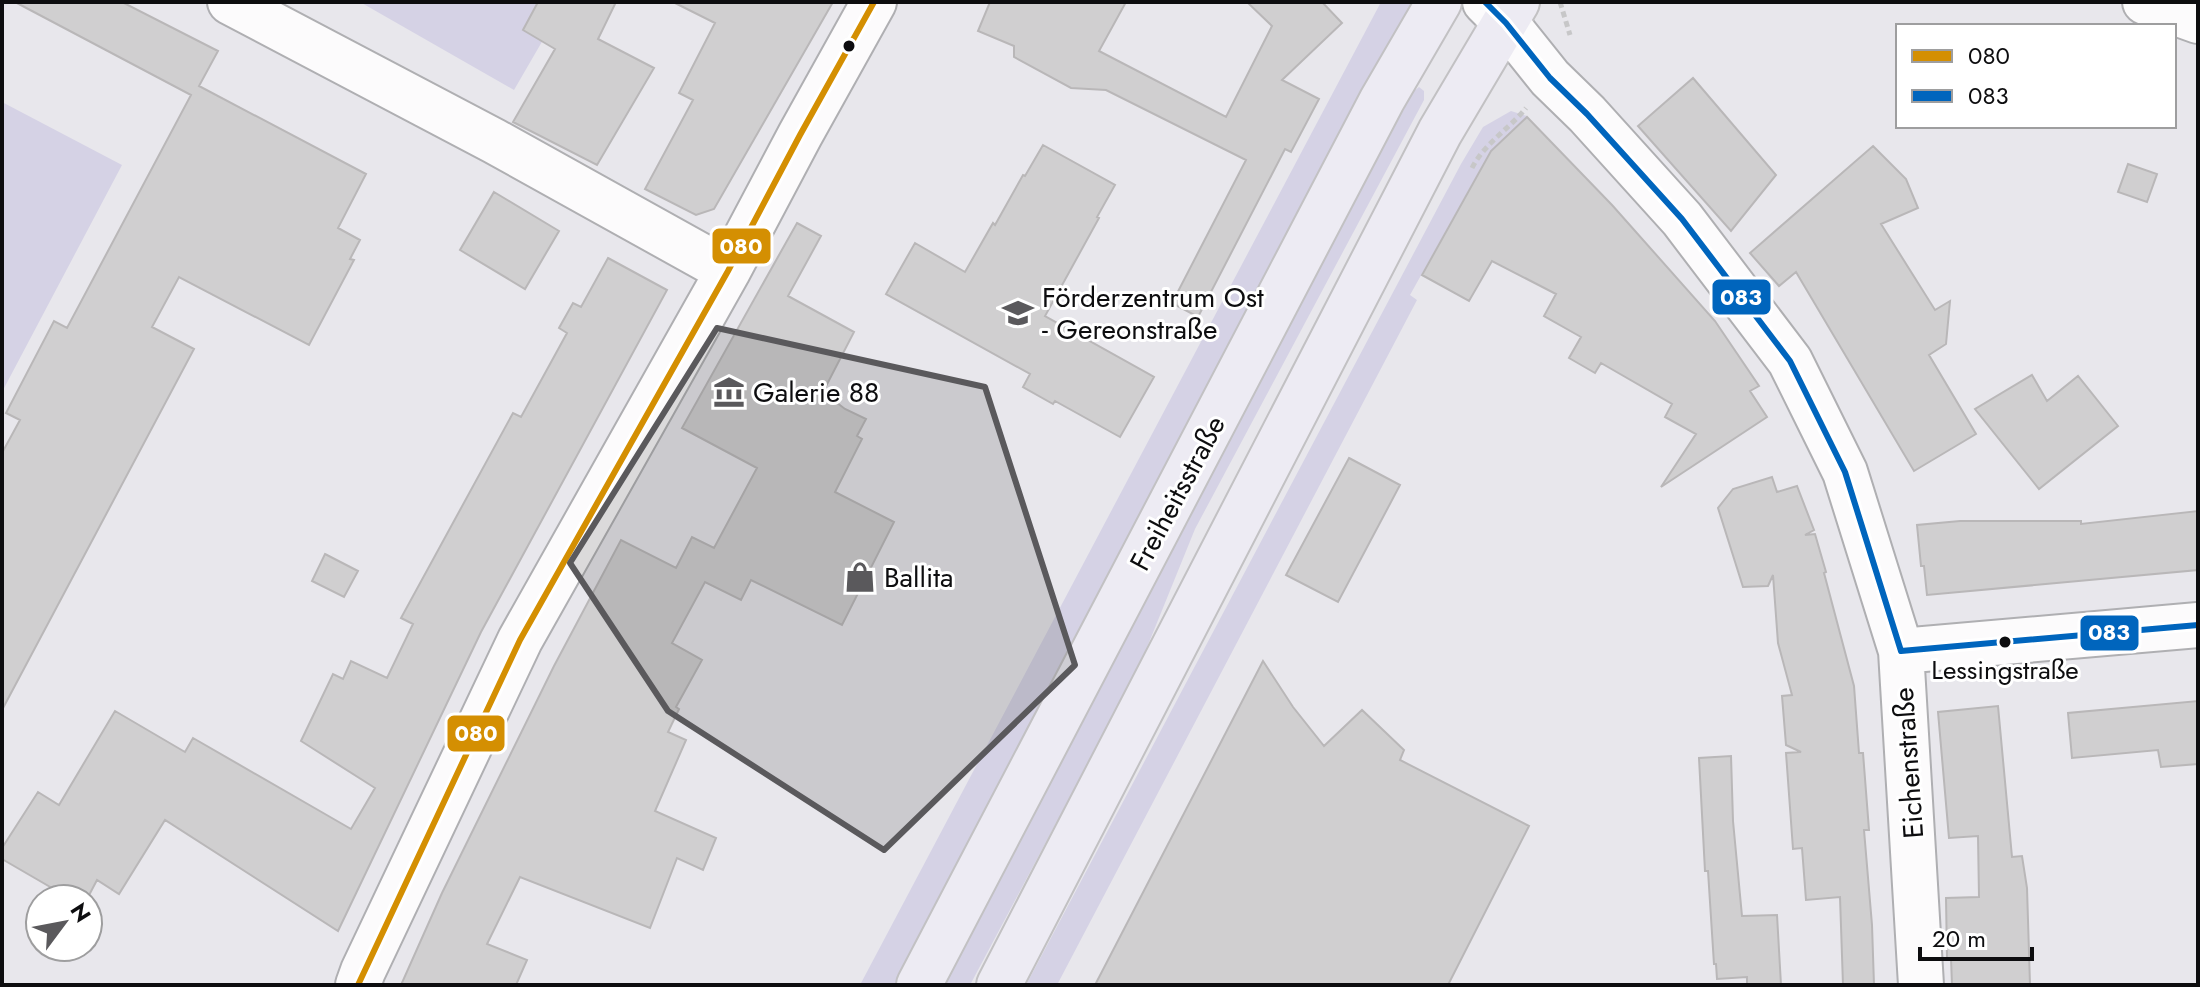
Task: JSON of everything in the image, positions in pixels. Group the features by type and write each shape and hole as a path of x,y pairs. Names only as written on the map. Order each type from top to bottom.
{"main road":[{"name":"Freiheitsstraße","path":"919,985 1382,100 1439,2"},
{"path":"999,985 1503,9"}],"street":[{"path":"230,2 494,141 728,271"},
{"path":"358,985 520,640 728,271 874,2"},
{"path":"2145,2 2198,21"},
{"name":"Eichenstraße","path":"1503,9 1550,78 1587,114 1682,219 1790,361 1845,472 1901,651 1921,985"},
{"path":"1901,651 2198,625"}],"highlighted area":[{"path":"717,328 985,387 1075,665 884,850 668,711 570,563"}],"shaded area":[{"path":"360,2 565,2 514,90"},
{"path":"1381,2 1414,2 896,985 860,985"},
{"path":"1419,87 1424,91 1424,100 1195,529 1139,667 970,985 939,985 1413,92"},
{"path":"2,102 122,165 2,392"},
{"path":"1511,111 1527,116 1490,152 1410,295 1417,300 1057,985 1026,985 1461,164 1483,127"}],"building":[{"path":"15,2 122,2 218,51 199,86 366,174 338,228 360,240 350,259 354,260 309,345 179,277 152,327 194,349 2,710 2,453 20,420 6,413 54,321 67,328 191,95"},
{"path":"538,2 616,2 598,39 654,68 597,165 513,122 555,49 523,30"},
{"path":"673,2 833,2 714,209 696,215 645,189 693,100 679,93 715,23"},
{"path":"990,2 1126,2 1099,51 1226,117 1272,26 1247,2 1322,2 1342,23 1282,80 1319,99 1291,152 1285,149 1198,317 1172,303 1246,160 1106,90 1071,88 1014,57 1014,46 978,31"},
{"path":"1693,78 1776,175 1731,231 1638,126"},
{"path":"1527,117 1612,205 1715,321 1759,386 1750,391 1767,417 1661,487 1696,434 1665,417 1672,404 1601,363 1595,373 1569,358 1581,337 1544,316 1556,294 1492,261 1469,301 1422,275 1491,151"},
{"path":"1043,145 1115,185 1045,316 1154,377 1120,437 1023,387 1030,374 886,294 915,243 965,272"},
{"path":"1873,146 1906,179 1918,208 1881,224 1935,310 1950,301 1946,344 1929,355 1976,434 1914,471 1796,272 1779,286 1750,253"},
{"path":"2128,164 2157,174 2147,202 2118,192"},
{"path":"494,192 559,231 525,289 460,250"},
{"path":"797,223 821,236 788,296 854,332 823,392 845,409 866,419 857,436 862,439 835,492 894,522 842,625 751,580 741,600 705,582 672,643 702,660 676,707 679,709 668,732 686,740 655,811 716,838 703,870 677,858 650,928 520,877 487,944 527,960 516,985 401,985 442,893 554,666 621,540 676,568 692,537 714,548 757,468 682,428"},
{"path":"608,258 667,290 481,632 338,931 165,820 119,894 97,880 95,883 43,883 2,859 2,848 38,792 59,805 115,711 185,752 193,738 351,829 375,788 301,741 333,674 343,679 351,661 387,678 413,624 401,618 513,413 521,417 567,333 559,328 573,303 581,307"},
{"path":"2032,375 2047,401 2078,376 2118,426 2039,489 1975,409"},
{"path":"1349,458 1400,485 1338,602 1286,575"},
{"path":"1772,477 1777,492 1797,486 1814,530 1805,535 1815,534 1854,686 1869,830 1864,830 1874,985 1843,985 1840,897 1806,900 1802,848 1793,849 1786,753 1801,752 1786,745 1782,696 1792,695 1778,643 1773,575 1768,586 1743,587 1718,508 1733,489"},
{"path":"2198,511 2198,570 1927,595 1917,525 1960,521 2081,521 2081,524"},
{"path":"325,554 358,571 344,597 312,581"},
{"path":"1263,661 1293,707 1324,746 1362,710 1404,750 1400,760 1529,826 1448,985 1095,985"},
{"path":"2198,701 2198,764 2161,767 2158,750 2072,758 2068,713"},
{"path":"1998,706 2012,857 2022,856 2027,888 2030,985 1952,985 1951,958 1947,958 1946,898 1979,897 1978,836 1949,838 1938,712"},
{"path":"1731,756 1733,821 1742,916 1777,915 1781,985 1747,985 1747,977 1717,979 1708,871 1705,871 1699,758"}],"transit line":[{"name":"080","path":"358,985 520,640 728,271 874,2"},
{"name":"083","path":"1485,2 1550,78 1587,114 1682,219 1790,361 1845,472 1901,651"},
{"name":"083","path":"1901,651 2198,625"}],"place":[{"name":"Förderzentrum Ost - Gereonstraße","path":"1018,313"},
{"name":"Galerie 88","path":"729,392"},
{"name":"Ballita","path":"860,577"},
{"name":"Lessingstraße","path":"2005,642"}]}
